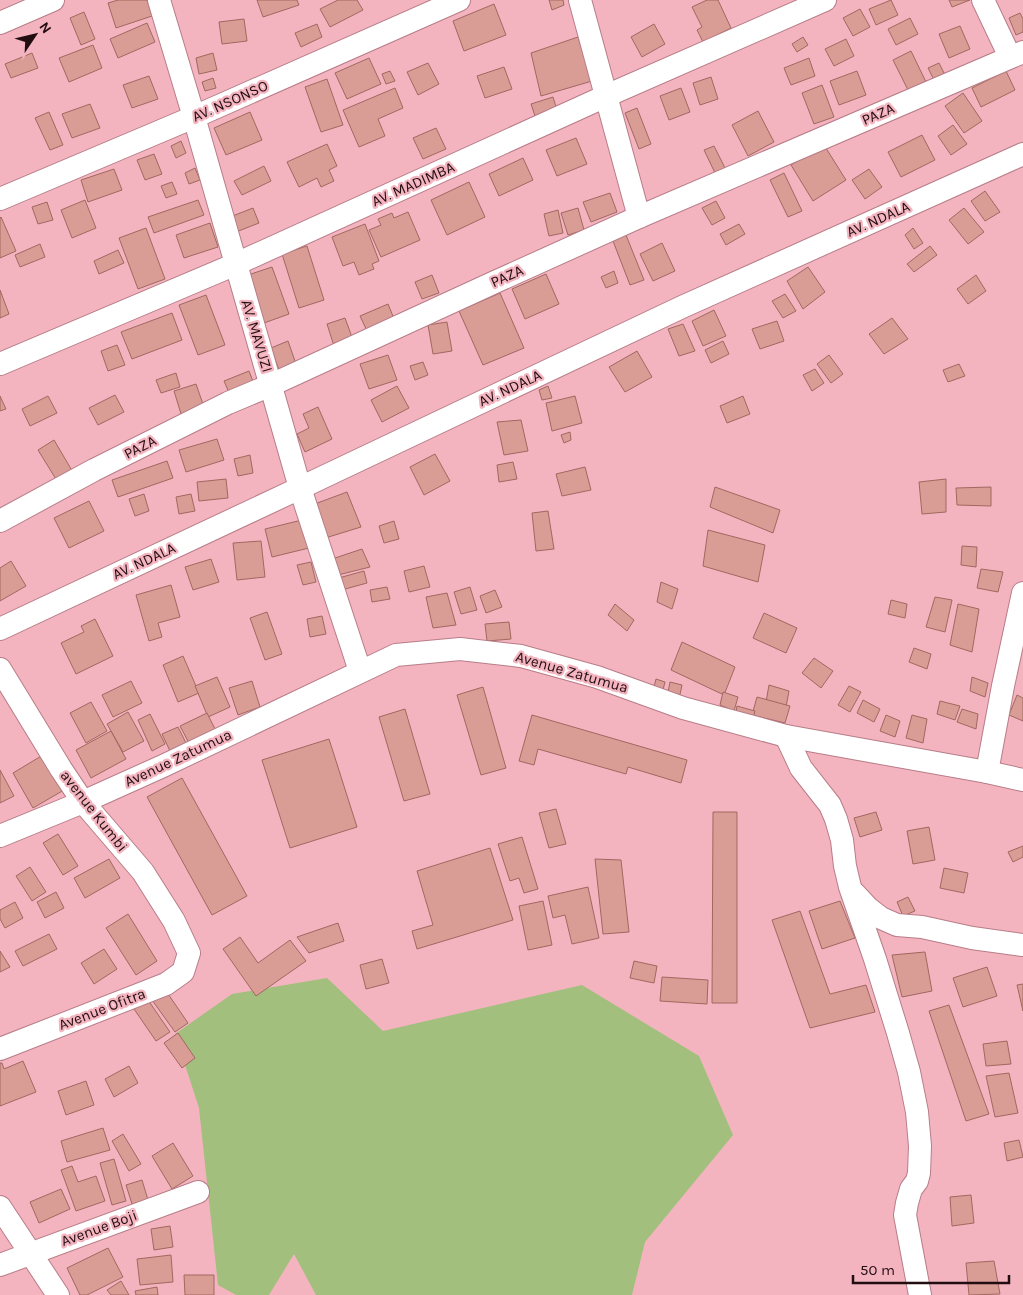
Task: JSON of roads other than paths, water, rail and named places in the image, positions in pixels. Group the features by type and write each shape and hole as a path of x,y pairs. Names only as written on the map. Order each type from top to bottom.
{"street":[{"path":"0,23 53,0"},
{"name":"AV. MAVUZI","path":"159,0 300,488 360,671"},
{"name":"AV. NSONSO","path":"0,199 194,117 460,0"},
{"path":"580,0 639,217"},
{"name":"AV. MADIMBA","path":"0,364 236,264 606,96 825,0"},
{"path":"983,0 1016,54"},
{"name":"PAZA","path":"0,521 94,470 228,403 639,217 1016,54"},
{"name":"AV. NDALA","path":"0,629 682,307 1023,154"},
{"path":"987,772 1023,599"},
{"name":"Avenue Zatumua","path":"0,836 83,802 163,766 396,655 460,649 521,656 598,677 683,708 786,736 1023,780"},
{"name":"avenue Kumbi","path":"0,668 83,802 143,872 174,921 189,953"},
{"path":"786,736 801,768 830,805 842,840 850,888 909,1072 917,1112 920,1146 919,1173 907,1202 906,1216 920,1295"},
{"path":"850,888 868,908 881,918 897,925 922,927 972,938 1023,945"},
{"name":"Avenue Ofitra","path":"0,1049 166,984 183,972 189,953"},
{"name":"Avenue Boji","path":"0,1265 198,1192"},
{"path":"0,1207 58,1295"}]}
